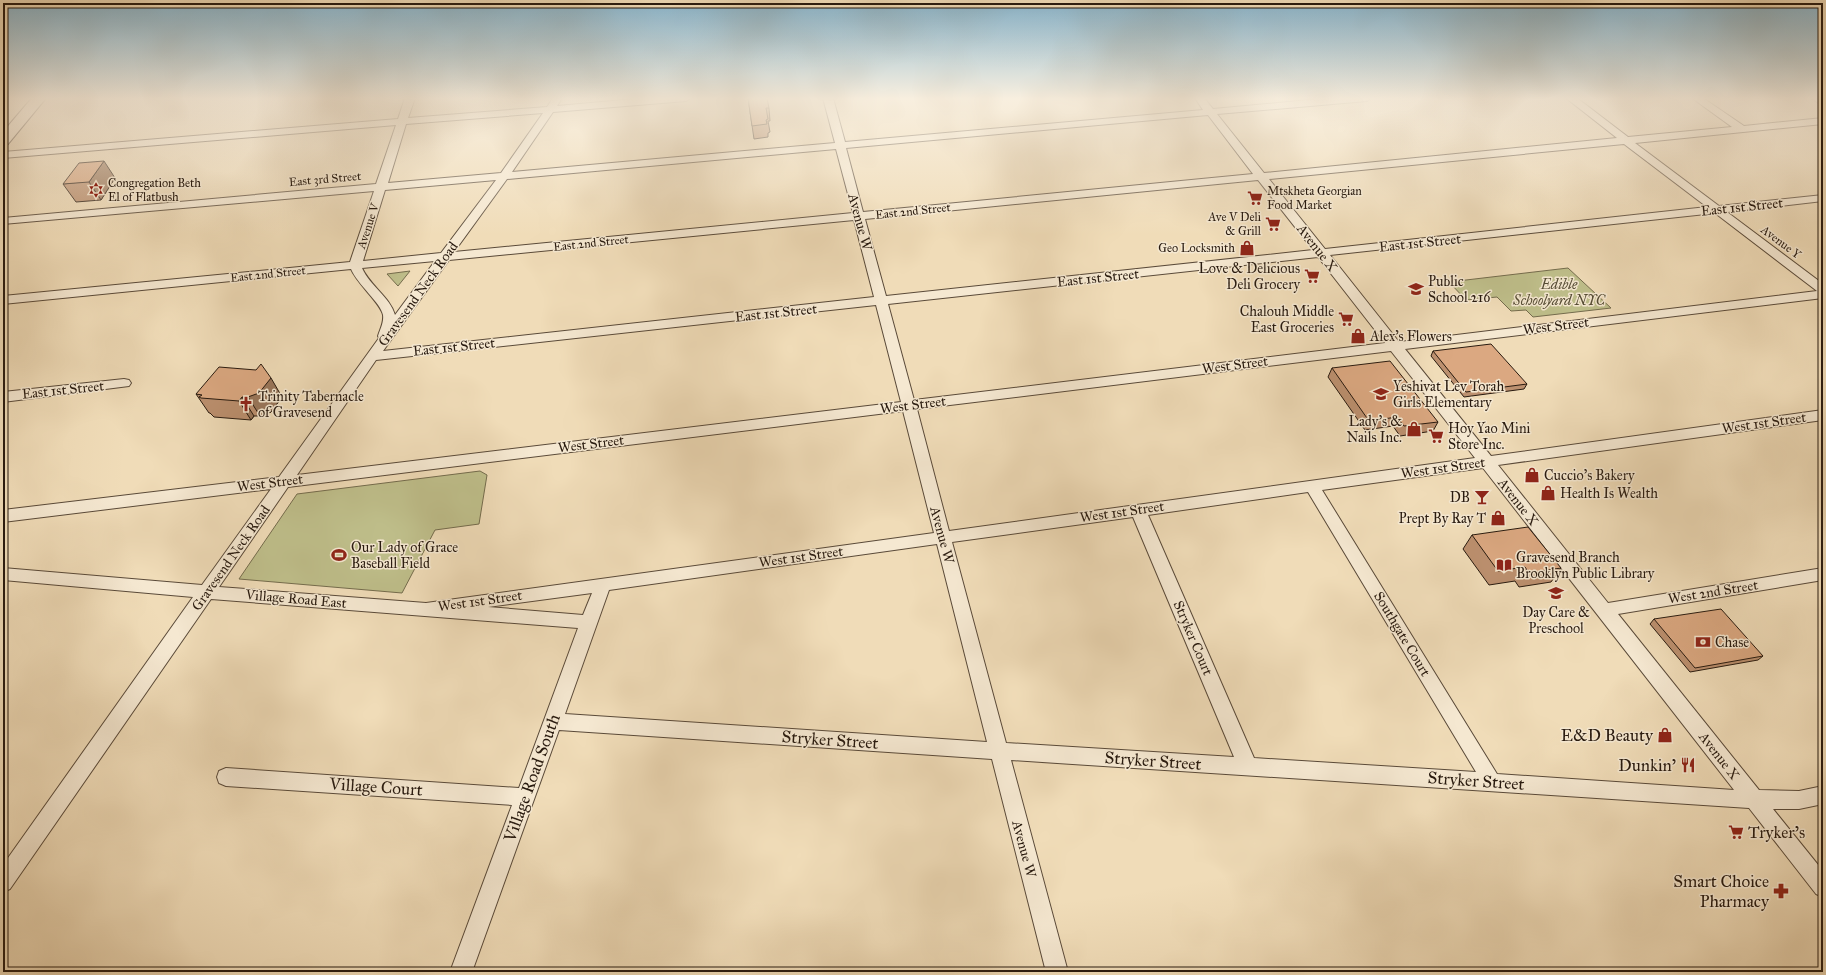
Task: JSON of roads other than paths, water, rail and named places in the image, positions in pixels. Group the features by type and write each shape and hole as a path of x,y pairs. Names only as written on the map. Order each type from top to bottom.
{"street":[{"path":"3,155 142,144"},
{"name":"Avenue V","path":"376,351 389,323 389,314 385,306 360,277 355,266 395,144"},
{"name":"Gravesend Neck Road","path":"3,882 376,351 527,144"},
{"name":"East 3rd Street","path":"3,221 868,144"},
{"name":"Avenue X","path":"1234,144 1823,887"},
{"name":"East 2nd Street","path":"3,300 1601,144"},
{"name":"Avenue Y","path":"1629,144 1823,290"},
{"name":"Avenue W","path":"840,146 1057,972"},
{"name":"East 1st Street","path":"376,351 880,301 1823,198"},
{"name":"West Street","path":"3,516 1823,294"},
{"name":"East 1st Street","path":"3,396 124,383"},
{"name":"West 1st Street","path":"421,610 1823,415"},
{"name":"Southgate Court","path":"1312,486 1492,782"},
{"name":"Stryker Court","path":"1138,510 1248,767"},
{"name":"Village Road East","path":"3,574 421,610 589,622"},
{"name":"West 2nd Street","path":"1604,610 1823,574"},
{"name":"Village Road South","path":"461,972 603,584"},
{"name":"Stryker Street","path":"552,721 1492,782 1722,799 1799,800 1823,795"},
{"name":"Village Court","path":"226,777 525,796"}],"place":[{"name":"Congregation Beth El of Flatbush","path":"96,190"},
{"name":"Mtskheta Georgian Food Market","path":"1255,198"},
{"name":"Ave V Deli & Grill","path":"1273,224"},
{"name":"Geo Locksmith","path":"1247,248"},
{"name":"Love & Delicious Deli Grocery","path":"1312,276"},
{"name":"Public School 216","path":"1416,289"},
{"name":"Chalouh Middle East Groceries","path":"1346,319"},
{"name":"Alex's Flowers","path":"1358,336"},
{"name":"Yeshivat Lev Torah Girls Elementary","path":"1381,394"},
{"name":"Trinity Tabernacle of Gravesend","path":"246,404"},
{"name":"Lady's & Nails Inc.","path":"1414,429"},
{"name":"Hoy Yao Mini Store Inc.","path":"1436,436"},
{"name":"Cuccio's Bakery","path":"1532,475"},
{"name":"Health Is Wealth","path":"1548,493"},
{"name":"DB","path":"1482,497"},
{"name":"Prept By Ray T","path":"1498,518"},
{"name":"Our Lady of Grace Baseball Field","path":"339,555"},
{"name":"Gravesend Branch Brooklyn Public Library","path":"1504,565"},
{"name":"Day Care & Preschool","path":"1556,593"},
{"name":"Chase","path":"1703,642"},
{"name":"E&D Beauty","path":"1665,735"},
{"name":"Dunkin'","path":"1688,765"},
{"name":"Tryker's","path":"1736,832"},
{"name":"Smart Choice Pharmacy","path":"1781,891"}],"park label":[{"name":"Edible Schoolyard NYC","path":"1559,292"}]}
